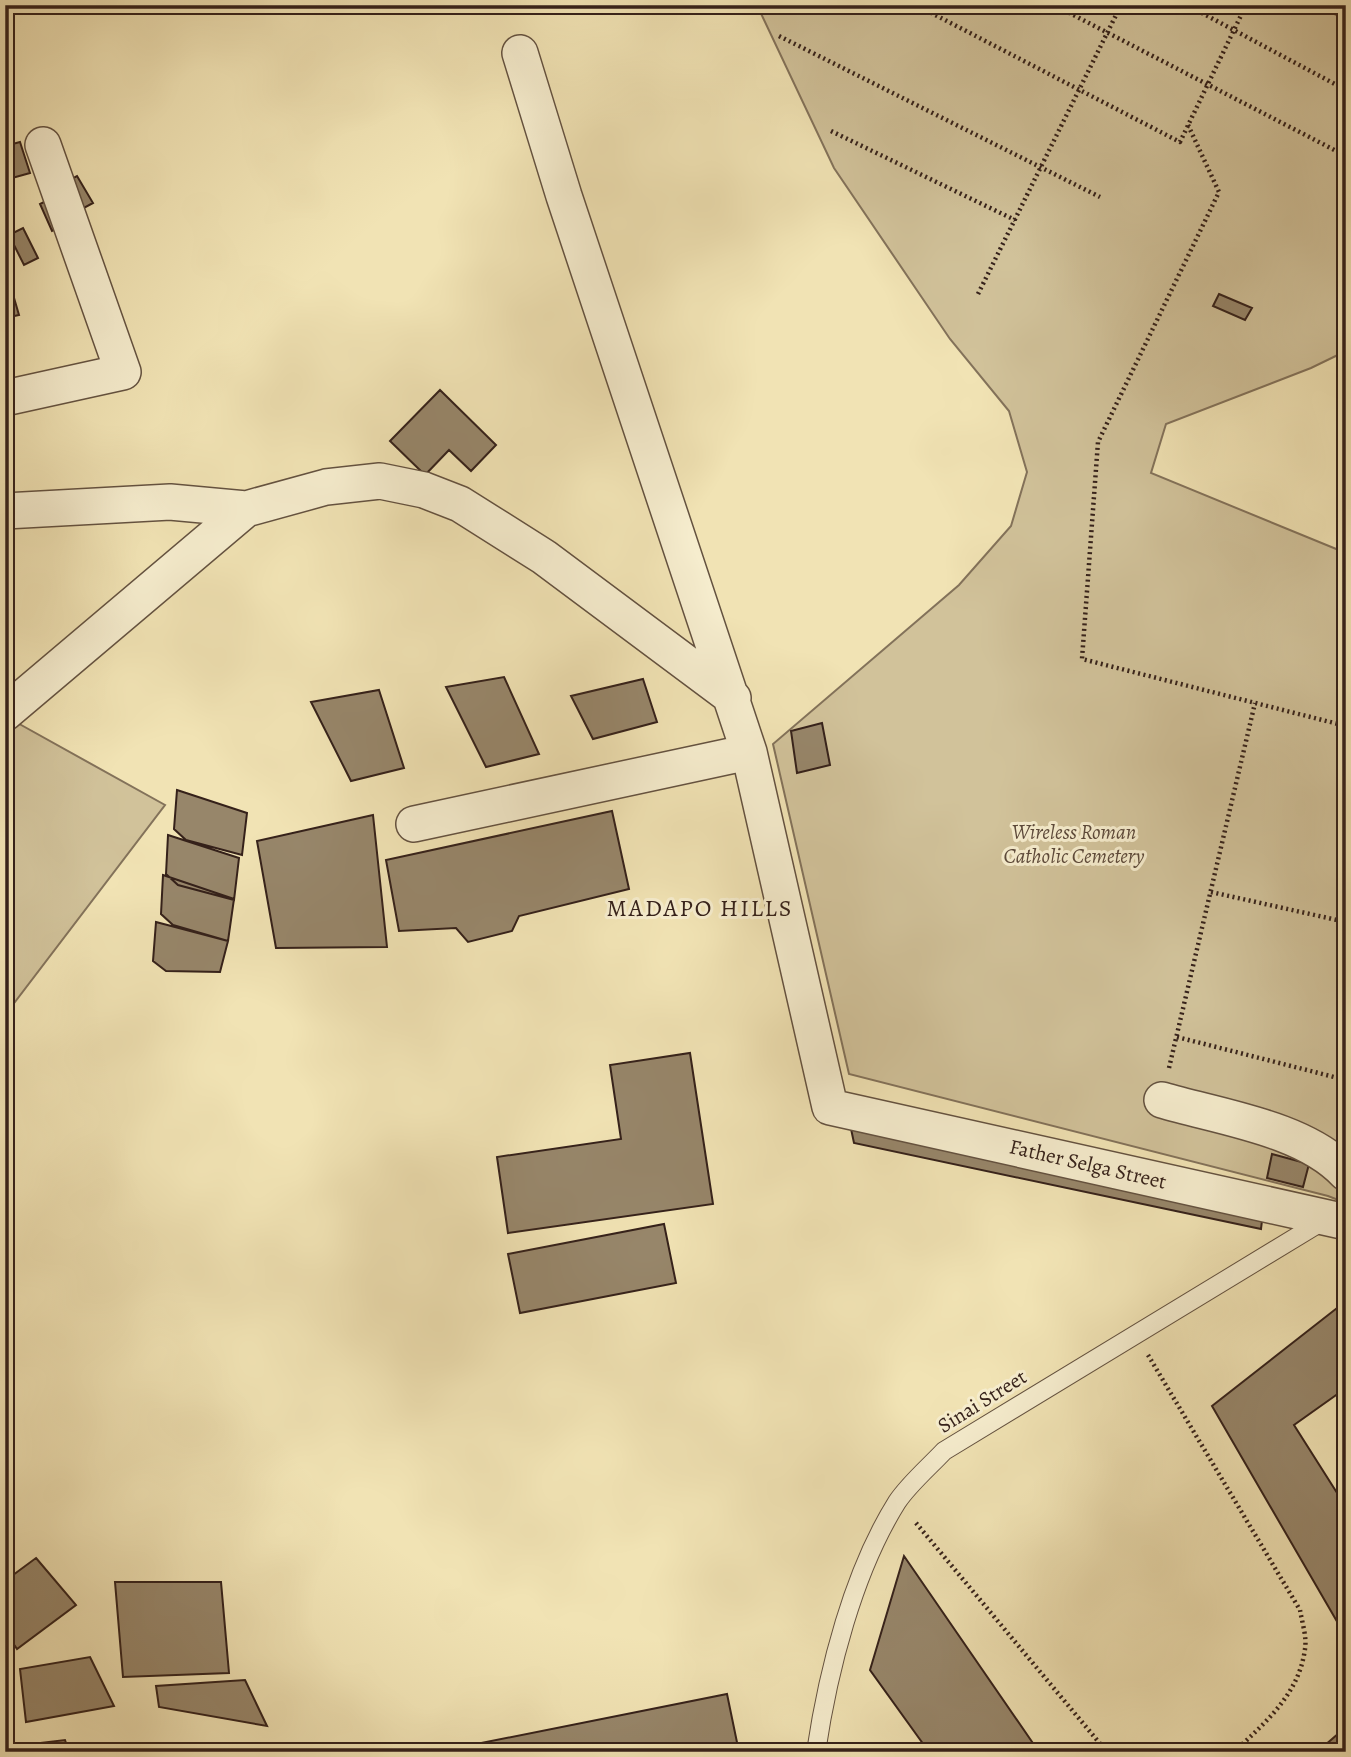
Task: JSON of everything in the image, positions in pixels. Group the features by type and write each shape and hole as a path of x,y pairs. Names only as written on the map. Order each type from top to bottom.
{"street":[{"path":"414,824 748,752 733,698 564,196 520,53"},
{"path":"5,398 123,372 43,145"},
{"path":"5,511 170,502 246,509 326,487 380,481 436,495 494,524 544,557 733,698"},
{"path":"5,713 246,509"},
{"name":"Father Selga Street","path":"748,752 830,1107 1337,1220"},
{"path":"1162,1100 1298,1139 1334,1160 1346,1172"}],"lane":[{"name":"Sinai Street","path":"816,1752 840,1642 869,1557 898,1501 944,1451 1135,1335 1337,1220"}],"path":[{"path":"916,5 1180,142 1246,5"},
{"path":"1055,5 1346,156"},
{"path":"978,294 1121,5"},
{"path":"1187,5 1346,90"},
{"path":"779,36 1100,197"},
{"path":"1188,125 1219,192 1098,442 1082,659 1346,726"},
{"path":"831,131 1015,220"},
{"path":"1162,1100 1255,703"},
{"path":"1211,892 1346,922"},
{"path":"1177,1037 1346,1080"},
{"path":"1135,1335 1300,1610 1306,1646 1298,1679 1274,1714 1234,1752"},
{"path":"898,1501 1107,1752"}],"green space":[{"name":"Wireless Roman Catholic Cemetery","path":"757,5 1317,5 1346,20 1346,351 1311,368 1166,424 1151,473 1346,553 1346,1203 1328,1196 849,1074 773,744 959,585 1011,526 1027,472 1009,411 950,339 834,168"},
{"path":"5,716 165,805 5,1015"}],"building":[{"path":"20,142 30,173 5,180 5,146"},
{"path":"77,176 93,203 82,209 66,182"},
{"path":"52,198 65,225 52,231 40,204"},
{"path":"23,228 38,258 24,265 9,235"},
{"path":"12,291 19,315 5,318 5,293"},
{"path":"1219,294 1252,308 1245,320 1213,306"},
{"path":"440,390 496,445 471,471 449,450 425,475 390,441"},
{"path":"504,677 539,754 486,767 446,687"},
{"path":"643,679 657,722 593,739 571,696"},
{"path":"379,690 404,768 351,781 311,702"},
{"path":"822,723 830,765 797,773 791,731"},
{"path":"177,790 247,813 242,855 186,840 174,829"},
{"path":"612,811 629,889 519,916 512,931 468,942 456,928 399,931 386,860"},
{"path":"373,815 387,947 276,948 257,841"},
{"path":"168,835 239,858 234,900 178,885 166,874"},
{"path":"163,875 234,899 228,941 173,925 161,914"},
{"path":"156,922 228,941 220,972 166,971 153,961"},
{"path":"690,1053 713,1204 508,1233 497,1157 621,1139 610,1065"},
{"path":"850,1124 1263,1212 1261,1229 854,1143"},
{"path":"1272,1154 1309,1164 1303,1187 1267,1178"},
{"path":"664,1224 676,1283 520,1313 508,1254"},
{"path":"1346,1301 1346,1388 1294,1425 1346,1507 1346,1637 1212,1406"},
{"path":"904,1556 1039,1752 929,1752 870,1670"},
{"path":"36,1558 76,1605 17,1649 5,1631 5,1581"},
{"path":"115,1582 221,1582 229,1673 123,1677"},
{"path":"90,1657 114,1706 26,1722 20,1669"},
{"path":"245,1680 267,1726 159,1707 156,1686"},
{"path":"727,1694 739,1752 436,1752"},
{"path":"1346,1727 1346,1752 1317,1752"},
{"path":"65,1740 69,1752 33,1752 31,1744"}],"district":[{"name":"MADAPO HILLS","path":"700,908"}]}
